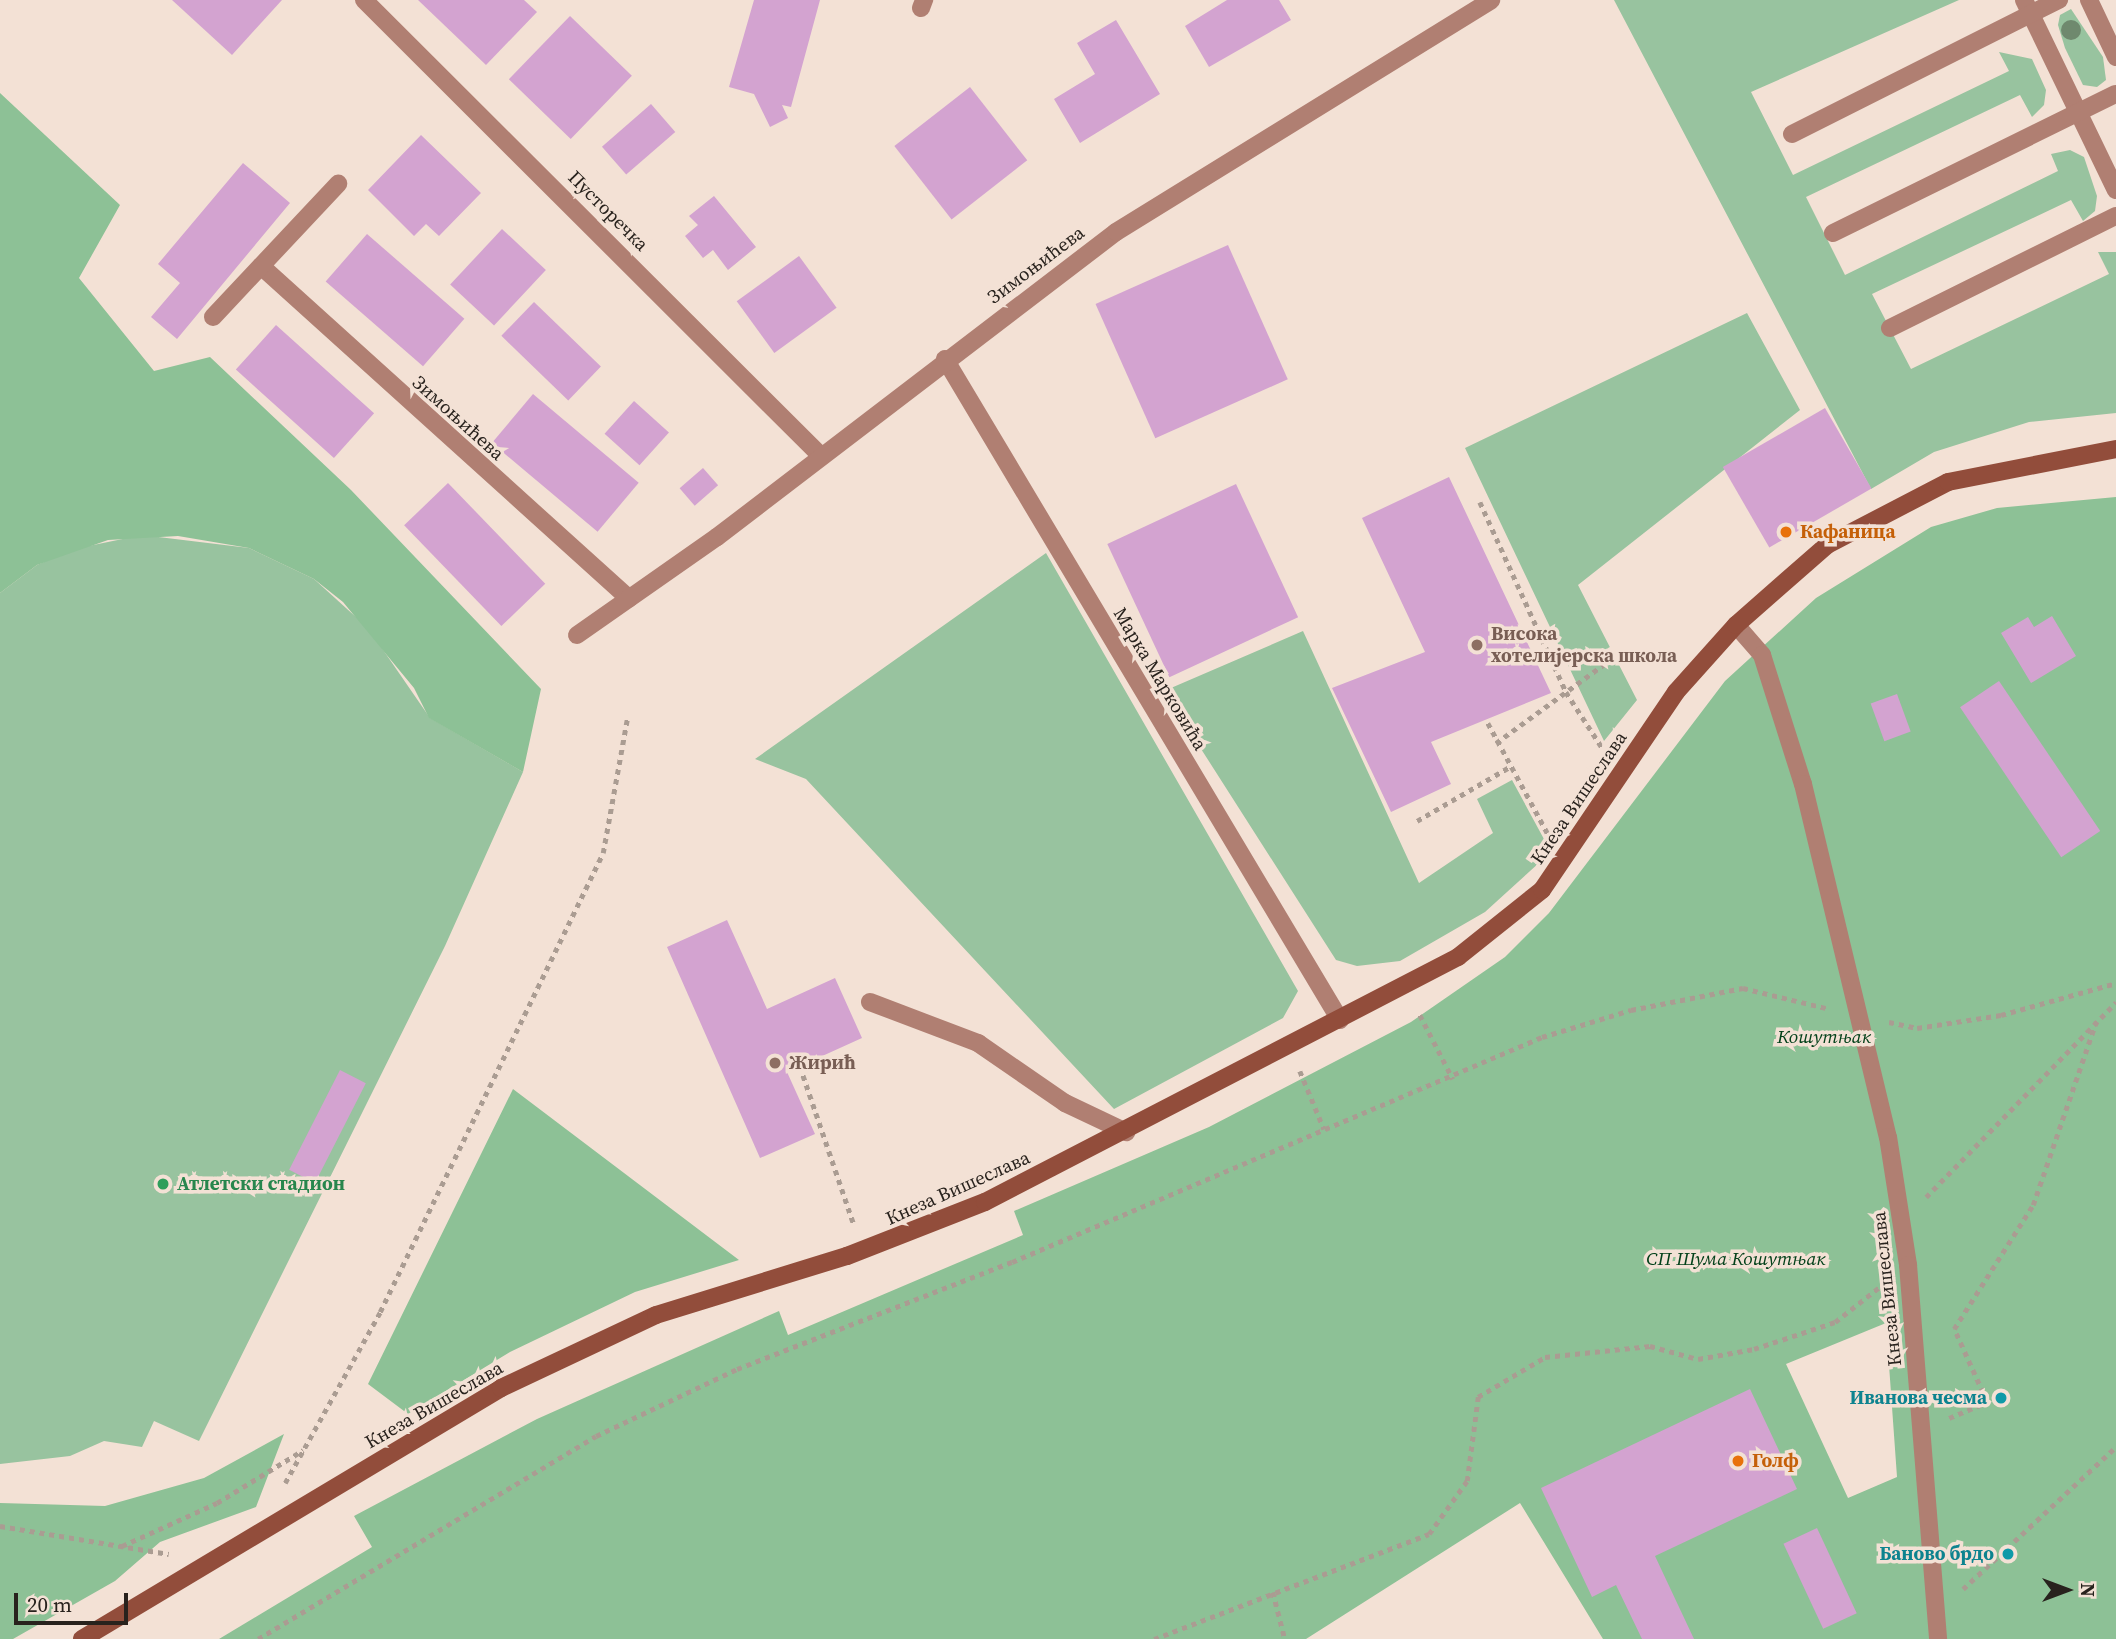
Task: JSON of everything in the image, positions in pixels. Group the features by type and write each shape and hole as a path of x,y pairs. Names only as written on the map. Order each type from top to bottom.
{"street":[{"name":"Пусторечка","path":"364,0 819,454"},
{"name":"Зимоњићева","path":"577,635 1115,232 1490,0"},
{"path":"1792,134 2027,7 2059,0"},
{"path":"2089,0 2116,57"},
{"path":"2027,7 2116,190"},
{"path":"1833,233 2116,94"},
{"path":"213,317 338,184"},
{"path":"1890,328 2116,216"},
{"name":"Зимоњићева","path":"261,265 629,598"},
{"name":"Марка Марковића","path":"945,359 1340,1020"},
{"name":"Кнеза Вишеслава","path":"82,1639 501,1388 626,1327 940,1222 1126,1132 1458,957 1532,900 1569,856 1676,692 1736,625 1827,545 1924,492 2033,461 2116,449"},
{"name":"Кнеза Вишеслава","path":"1736,625 1762,655 1776,694 1858,1016 1903,1220 1938,1639"},
{"path":"870,1002 978,1043 1065,1103 1126,1132"}],"path":[{"path":"1480,502 1566,692 1607,757"},
{"path":"1496,743 1614,656"},
{"path":"279,1494 380,1312 603,853 627,719"},
{"path":"1488,723 1496,743 1555,847"},
{"path":"1416,821 1511,766"},
{"path":"258,1639 596,1436 737,1369 1013,1262 1324,1129 1452,1079 1542,1037 1632,1010 1743,988 1917,1028 2001,1015 2116,983"},
{"path":"1903,1220 2116,1002"},
{"path":"1420,1016 1452,1079"},
{"path":"1922,1429 1987,1402 1954,1329 2033,1205 2096,1022"},
{"path":"800,1066 855,1229"},
{"path":"1303,1078 1324,1129"},
{"path":"1154,1639 1429,1534 1467,1481 1478,1397 1545,1357 1650,1346 1698,1359 1754,1349 1835,1322 1908,1265"},
{"path":"1936,1614 2116,1447"},
{"path":"122,1546 217,1503 304,1449"},
{"path":"0,1526 174,1555"},
{"path":"1273,1592 1285,1639"}],"green space":[{"path":"1614,0 1959,0 1751,92 1793,175 2009,71 1999,52 2032,59 2046,90 2044,105 2032,117 2020,95 1806,197 1845,275 2058,171 2051,154 2070,150 2084,157 2097,196 2095,211 2083,221 2071,200 1872,294 1911,369 2109,274 2098,252 2116,252 2116,413 2029,422 1934,452 1871,489"},
{"path":"2071,9 2103,57 2106,80 2097,87 2083,85 2065,48 2058,25 2060,15"},
{"path":"0,93 120,205 79,278 154,371 210,357 351,490 541,689 523,772 429,718 414,688 343,602 314,579 249,548 178,536 108,540 37,565 0,593"},
{"path":"1747,313 1800,410 1578,585 1637,700 1604,741 1465,448"},
{"name":"Кошутњак","path":"2116,497 2116,1639 1603,1639 1520,1503 1306,1639 219,1639 372,1547 354,1516 537,1419 779,1311 788,1335 1023,1235 1014,1211 1209,1127 1411,1022 1505,957 1549,913 1725,681 1816,598 1931,527 1997,508","holes":["1886,1323 1897,1477 1848,1498 1786,1364"]},
{"name":"Атлетски стадион","path":"142,535 249,548 314,579 368,628 430,718 523,772 445,946 199,1441 154,1421 142,1447 104,1441 70,1456 0,1464 0,593 37,565 74,549"},
{"path":"1046,553 1298,991 1283,1018 1114,1109 806,779 755,759"},
{"path":"1303,631 1419,883 1493,833 1477,799 1512,780 1551,852 1485,912 1400,961 1357,966 1336,960 1164,691"},
{"path":"513,1089 739,1260 635,1292 510,1352 408,1414 368,1384"},
{"path":"284,1434 256,1507 160,1542 115,1581 13,1639 0,1639 0,1503 105,1506 204,1478"}],"building":[{"path":"172,0 282,0 232,55"},
{"path":"418,0 524,0 537,12 486,65"},
{"path":"754,0 820,0 791,107 782,105 788,118 770,127 754,94 729,87"},
{"path":"1227,0 1279,0 1291,20 1209,67 1185,26"},
{"path":"570,16 632,76 571,139 509,79"},
{"path":"1116,20 1160,94 1080,143 1054,99 1095,74 1077,43"},
{"path":"970,87 1027,160 952,219 894,146"},
{"path":"651,104 675,132 626,175 602,147"},
{"path":"421,135 481,193 439,236 426,224 414,236 368,190"},
{"path":"243,163 290,203 177,339 151,317 180,283 158,264"},
{"path":"714,196 756,247 728,270 713,250 703,258 685,236 698,225 689,216"},
{"path":"502,229 546,270 494,326 450,285"},
{"path":"367,234 464,319 423,366 326,282"},
{"path":"1228,245 1288,379 1155,438 1096,304"},
{"path":"799,256 837,308 774,353 737,301"},
{"path":"534,302 601,367 568,400 501,336"},
{"path":"276,325 374,413 334,458 236,370"},
{"path":"533,394 639,483 598,532 492,443"},
{"path":"634,401 669,432 639,465 605,434"},
{"path":"1825,408 1872,489 1769,548 1723,467"},
{"path":"703,468 718,485 695,506 680,488"},
{"path":"1449,477 1551,693 1431,742 1451,784 1391,812 1332,688 1425,652 1362,518"},
{"path":"448,483 545,584 501,626 404,525"},
{"path":"1236,484 1298,617 1169,677 1107,544"},
{"path":"2052,616 2076,656 2031,683 2001,633 2028,617 2034,627"},
{"path":"1999,681 2100,831 2061,857 1960,707"},
{"path":"1897,694 1911,732 1884,741 1871,704"},
{"path":"727,920 767,1009 835,978 862,1038 787,1072 815,1134 760,1158 667,947"},
{"path":"340,1070 366,1083 315,1183 289,1170"},
{"path":"1750,1389 1797,1489 1655,1556 1694,1639 1642,1639 1616,1585 1592,1597 1541,1488"},
{"path":"1817,1528 1857,1613 1823,1629 1783,1544"}],"place":[{"name":"Кафаница","path":"1786,532"},
{"name":"Висока хотелијерска школа","path":"1477,645"},
{"name":"Жирић","path":"775,1063"},
{"name":"Атлетски стадион","path":"163,1184"},
{"name":"Иванова чесма","path":"2001,1398"},
{"name":"Голф","path":"1738,1461"},
{"name":"Баново брдо","path":"2008,1554"}],"park label":[{"name":"СП Шума Кошутњак","path":"1736,1259"}]}
